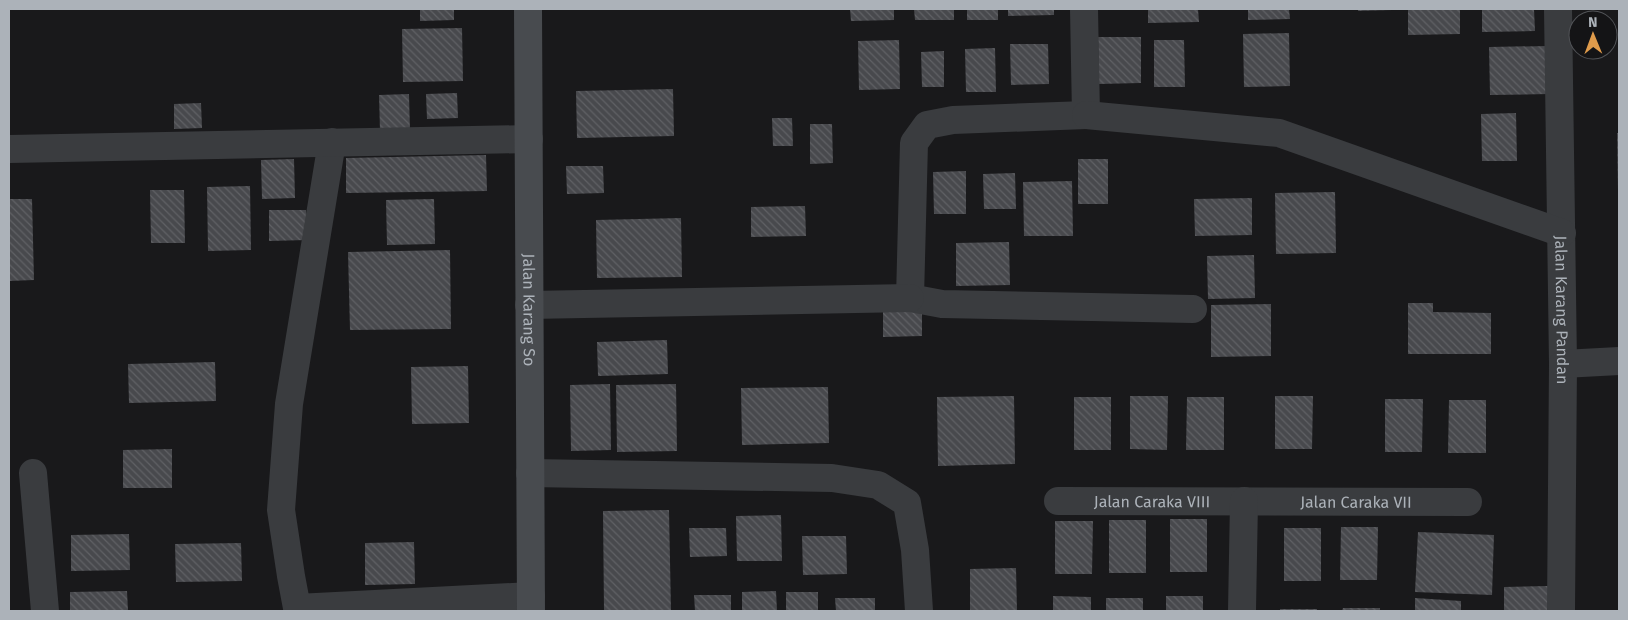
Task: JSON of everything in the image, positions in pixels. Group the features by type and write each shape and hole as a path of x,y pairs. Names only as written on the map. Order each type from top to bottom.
{"street":[{"name":"Jalan Karang So","path":"528,9 531,604"},
{"path":"1084,9 1086,115"},
{"name":"Jalan Karang Pandan","path":"1558,9 1563,364 1561,611"},
{"path":"910,298 914,143 927,125 953,120 1086,115 1279,132 1562,233"},
{"path":"9,149 529,140"},
{"path":"332,142 289,404 282,510 293,610 531,604"},
{"path":"529,305 910,298 942,304 1193,309"},
{"path":"1563,364 1619,361"},
{"path":"33,473 45,611"},
{"path":"530,473 832,478 878,485 907,503 915,550 919,611"},
{"name":"Jalan Caraka VIII","path":"1058,501 1244,501"},
{"path":"1242,611 1244,501"},
{"name":"Jalan Caraka VII","path":"1244,501 1468,502"}],"building":[{"path":"420,9 454,9 454,20 420,21"},
{"path":"850,9 894,9 894,20 851,21"},
{"path":"914,9 954,9 954,20 915,20"},
{"path":"967,9 998,9 998,20 967,20"},
{"path":"1008,9 1054,9 1054,15 1008,16"},
{"path":"1148,9 1198,9 1199,22 1148,23"},
{"path":"1248,9 1289,9 1290,19 1248,20"},
{"path":"1358,9 1392,9 1392,10 1358,11"},
{"path":"1408,9 1460,9 1460,34 1408,35"},
{"path":"1482,9 1534,9 1535,31 1482,32"},
{"path":"462,28 463,81 403,82 402,29"},
{"path":"1289,33 1290,86 1244,87 1243,34"},
{"path":"1098,37 1141,37 1141,83 1099,84"},
{"path":"899,40 900,89 859,90 858,41"},
{"path":"1154,40 1184,40 1185,87 1154,87"},
{"path":"1010,44 1048,44 1049,84 1011,85"},
{"path":"1548,46 1549,94 1490,95 1489,47"},
{"path":"995,48 996,92 966,92 965,49"},
{"path":"944,51 944,87 922,87 921,52"},
{"path":"673,89 674,136 577,138 576,91"},
{"path":"457,93 458,118 427,119 426,94"},
{"path":"409,94 410,131 380,131 379,95"},
{"path":"201,103 202,128 174,129 174,104"},
{"path":"1516,113 1517,161 1482,161 1481,114"},
{"path":"772,118 792,118 793,146 773,146"},
{"path":"810,124 832,124 833,163 810,164"},
{"path":"1617,133 1619,133 1619,190 1618,190"},
{"path":"486,155 487,191 346,193 346,158"},
{"path":"294,159 295,198 262,199 261,160"},
{"path":"1078,159 1108,159 1108,204 1078,204"},
{"path":"566,166 603,166 604,193 567,194"},
{"path":"966,171 966,214 934,214 933,172"},
{"path":"1015,173 1016,209 984,209 983,174"},
{"path":"1072,181 1073,236 1024,236 1023,182"},
{"path":"250,186 251,250 208,251 207,187"},
{"path":"150,190 184,190 185,243 151,243"},
{"path":"1335,192 1336,253 1276,254 1275,193"},
{"path":"1252,198 1252,235 1195,236 1194,199"},
{"path":"9,199 32,199 34,280 9,281"},
{"path":"434,199 435,244 387,245 386,200"},
{"path":"805,206 806,236 751,237 751,207"},
{"path":"269,210 306,210 307,240 269,241"},
{"path":"681,218 682,277 597,278 596,220"},
{"path":"1009,242 1010,285 956,286 956,243"},
{"path":"450,250 451,329 350,330 348,252"},
{"path":"1254,255 1255,298 1208,299 1207,256"},
{"path":"1408,303 1433,303 1433,312 1491,313 1491,354 1408,354"},
{"path":"1271,304 1271,356 1211,357 1211,305"},
{"path":"883,305 922,305 922,336 883,337"},
{"path":"667,340 668,374 598,376 597,342"},
{"path":"215,362 216,401 129,403 128,364"},
{"path":"468,366 469,423 412,424 411,367"},
{"path":"610,384 611,450 571,451 570,385"},
{"path":"676,384 677,451 617,452 616,385"},
{"path":"828,387 829,443 742,445 741,388"},
{"path":"1014,396 1015,464 938,466 937,397"},
{"path":"1130,396 1168,396 1167,450 1130,449"},
{"path":"1275,396 1313,396 1312,449 1275,449"},
{"path":"1074,397 1111,397 1111,450 1074,450"},
{"path":"1187,397 1224,397 1224,450 1186,450"},
{"path":"1385,399 1423,399 1422,452 1385,452"},
{"path":"1449,400 1486,400 1486,453 1448,453"},
{"path":"172,449 172,488 123,488 123,450"},
{"path":"669,510 671,611 604,611 603,511"},
{"path":"781,515 782,561 737,561 736,516"},
{"path":"1170,519 1207,519 1207,572 1170,572"},
{"path":"1109,520 1146,520 1146,573 1109,573"},
{"path":"1055,521 1093,521 1092,574 1055,574"},
{"path":"1341,527 1378,527 1377,580 1340,580"},
{"path":"689,528 726,528 727,556 690,557"},
{"path":"1284,528 1321,528 1321,581 1284,581"},
{"path":"1418,532 1494,535 1492,595 1415,592"},
{"path":"129,534 130,570 71,571 71,535"},
{"path":"802,536 846,536 847,574 803,575"},
{"path":"414,542 415,584 365,585 365,543"},
{"path":"241,543 242,581 176,582 175,544"},
{"path":"1016,568 1017,611 970,611 970,569"},
{"path":"1548,586 1549,611 1504,611 1504,587"},
{"path":"127,591 128,611 70,611 70,592"},
{"path":"776,591 777,611 742,611 742,592"},
{"path":"786,592 818,592 818,611 786,611"},
{"path":"694,595 731,595 731,611 695,611"},
{"path":"1053,596 1091,597 1091,611 1053,611"},
{"path":"1166,596 1203,596 1203,611 1166,611"},
{"path":"835,598 875,598 875,611 836,611"},
{"path":"1106,598 1143,598 1143,611 1106,611"},
{"path":"1415,598 1461,601 1461,611 1415,611"},
{"path":"1343,608 1380,608 1380,611 1342,611"},
{"path":"1280,609 1317,609 1317,611 1280,611"}]}
